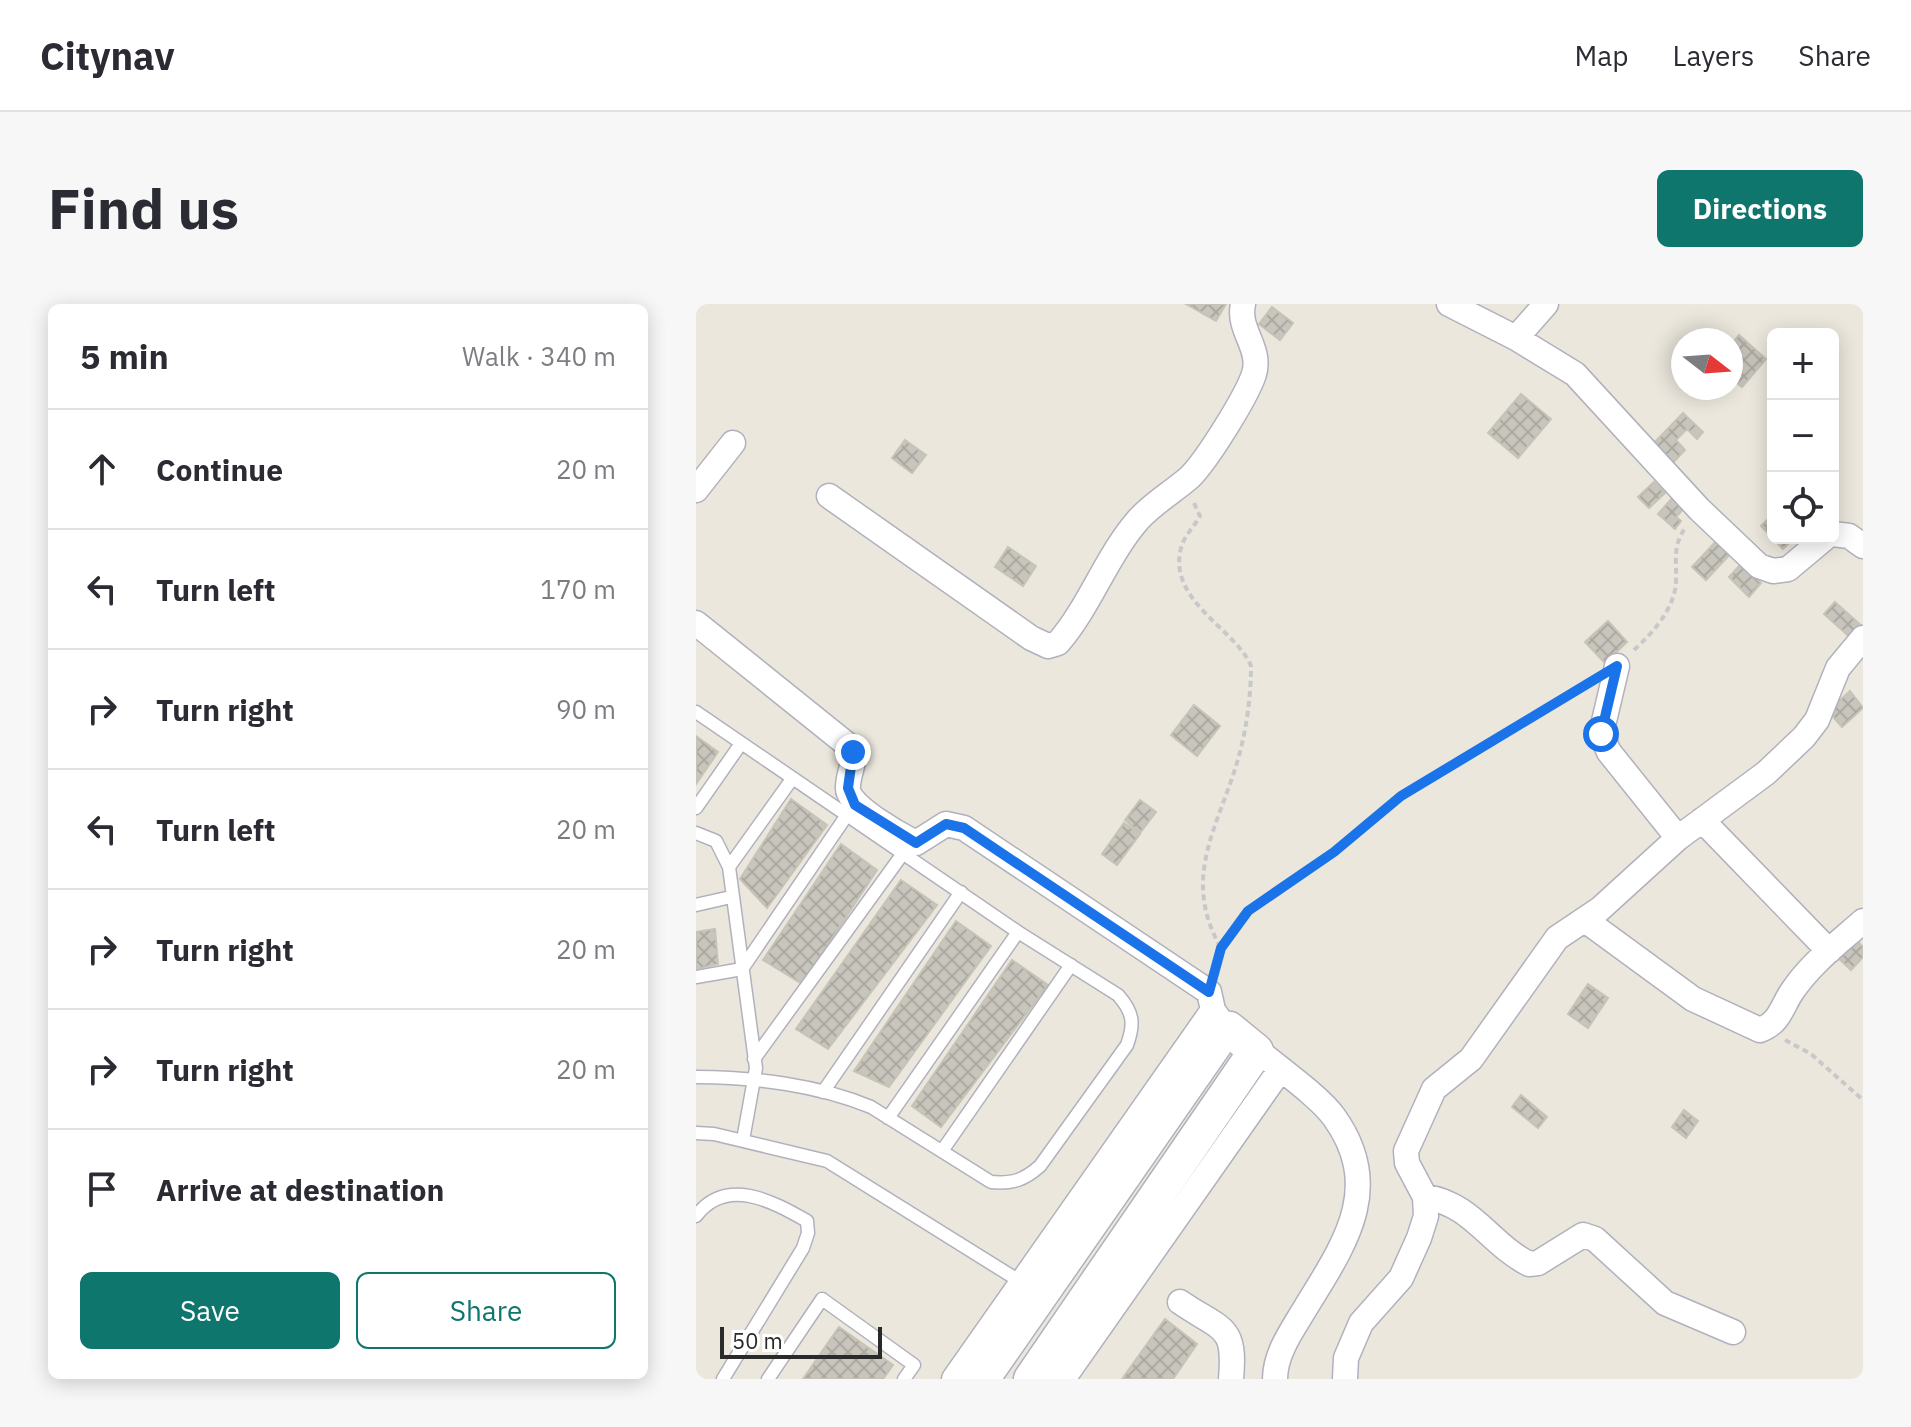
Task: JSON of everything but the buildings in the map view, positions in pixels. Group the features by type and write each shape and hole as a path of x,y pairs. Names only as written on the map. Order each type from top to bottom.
{"main road":[{"path":"982,1379 1030,1289 1216,1010 1268,1059 1086,1325 1031,1379"}],"street":[{"path":"829,496 1031,638 1048,646 1058,643 1139,520 1197,469 1248,389 1255,371 1253,346 1241,317 1243,304"},
{"path":"1449,304 1516,338 1575,374 1699,509 1759,566 1773,571 1788,569 1818,544"},
{"path":"1516,338 1546,304"},
{"path":"696,490 733,443"},
{"path":"1839,535 1849,536 1863,546"},
{"path":"696,623 849,746 854,758 848,788 855,805 916,843 946,824 964,828 1216,1010"},
{"path":"1345,1379 1346,1358 1361,1323 1388,1296 1411,1259 1426,1216 1425,1197 1407,1163 1406,1151 1434,1089 1471,1059 1544,952 1557,938 1585,920 1678,838 1766,773 1804,737 1817,720 1838,668 1863,638"},
{"path":"1617,666 1603,721 1604,742 1678,838"},
{"path":"1702,820 1829,951"},
{"path":"1585,920 1693,999 1760,1030 1780,1017 1801,979 1863,921"},
{"path":"1268,1059 1334,1116 1351,1151 1360,1187 1347,1239 1286,1340 1275,1379"},
{"path":"1425,1197 1452,1203 1465,1211 1529,1264 1538,1263 1583,1235 1595,1239 1665,1303 1733,1332"},
{"path":"954,1379 1030,1289 1086,1325 1063,1379"},
{"path":"1180,1302 1230,1336 1233,1348 1231,1379"}],"lane":[{"path":"696,712 740,745 904,852 1018,932 1118,995 1130,1009 1133,1027 1127,1045 1040,1166 1025,1179 1007,1184 991,1182 888,1118 849,1098 755,1081 696,1077"},
{"path":"696,808 740,745"},
{"path":"729,867 792,779"},
{"path":"696,977 742,969 847,815"},
{"path":"696,833 716,841 729,867 754,1059 755,1081 743,1140"},
{"path":"754,1059 904,852"},
{"path":"823,1092 961,892"},
{"path":"696,905 731,897"},
{"path":"888,1118 1018,932"},
{"path":"942,1151 1071,965"},
{"path":"696,1133 743,1140 827,1161 1030,1289"},
{"path":"696,1216 704,1205 725,1194 747,1194 777,1204 807,1221 808,1233 803,1248 723,1379"},
{"path":"768,1379 822,1299 914,1365 904,1379"}],"path":[{"path":"1179,486 1200,511 1180,551 1183,575 1201,612 1247,654 1251,666 1239,755 1209,843 1202,881 1203,911 1221,948 1216,1010"},
{"path":"1221,948 1248,911 1334,852 1401,796 1617,666 1647,637 1670,605 1676,581 1674,555 1677,542 1699,509"},
{"path":"1760,1030 1811,1054 1863,1100"}],"route":[{"path":"853,752 848,788 855,805 916,843 946,824 964,828 1209,992 1221,948 1248,911 1334,852 1401,796 1617,666 1601,734"}]}
